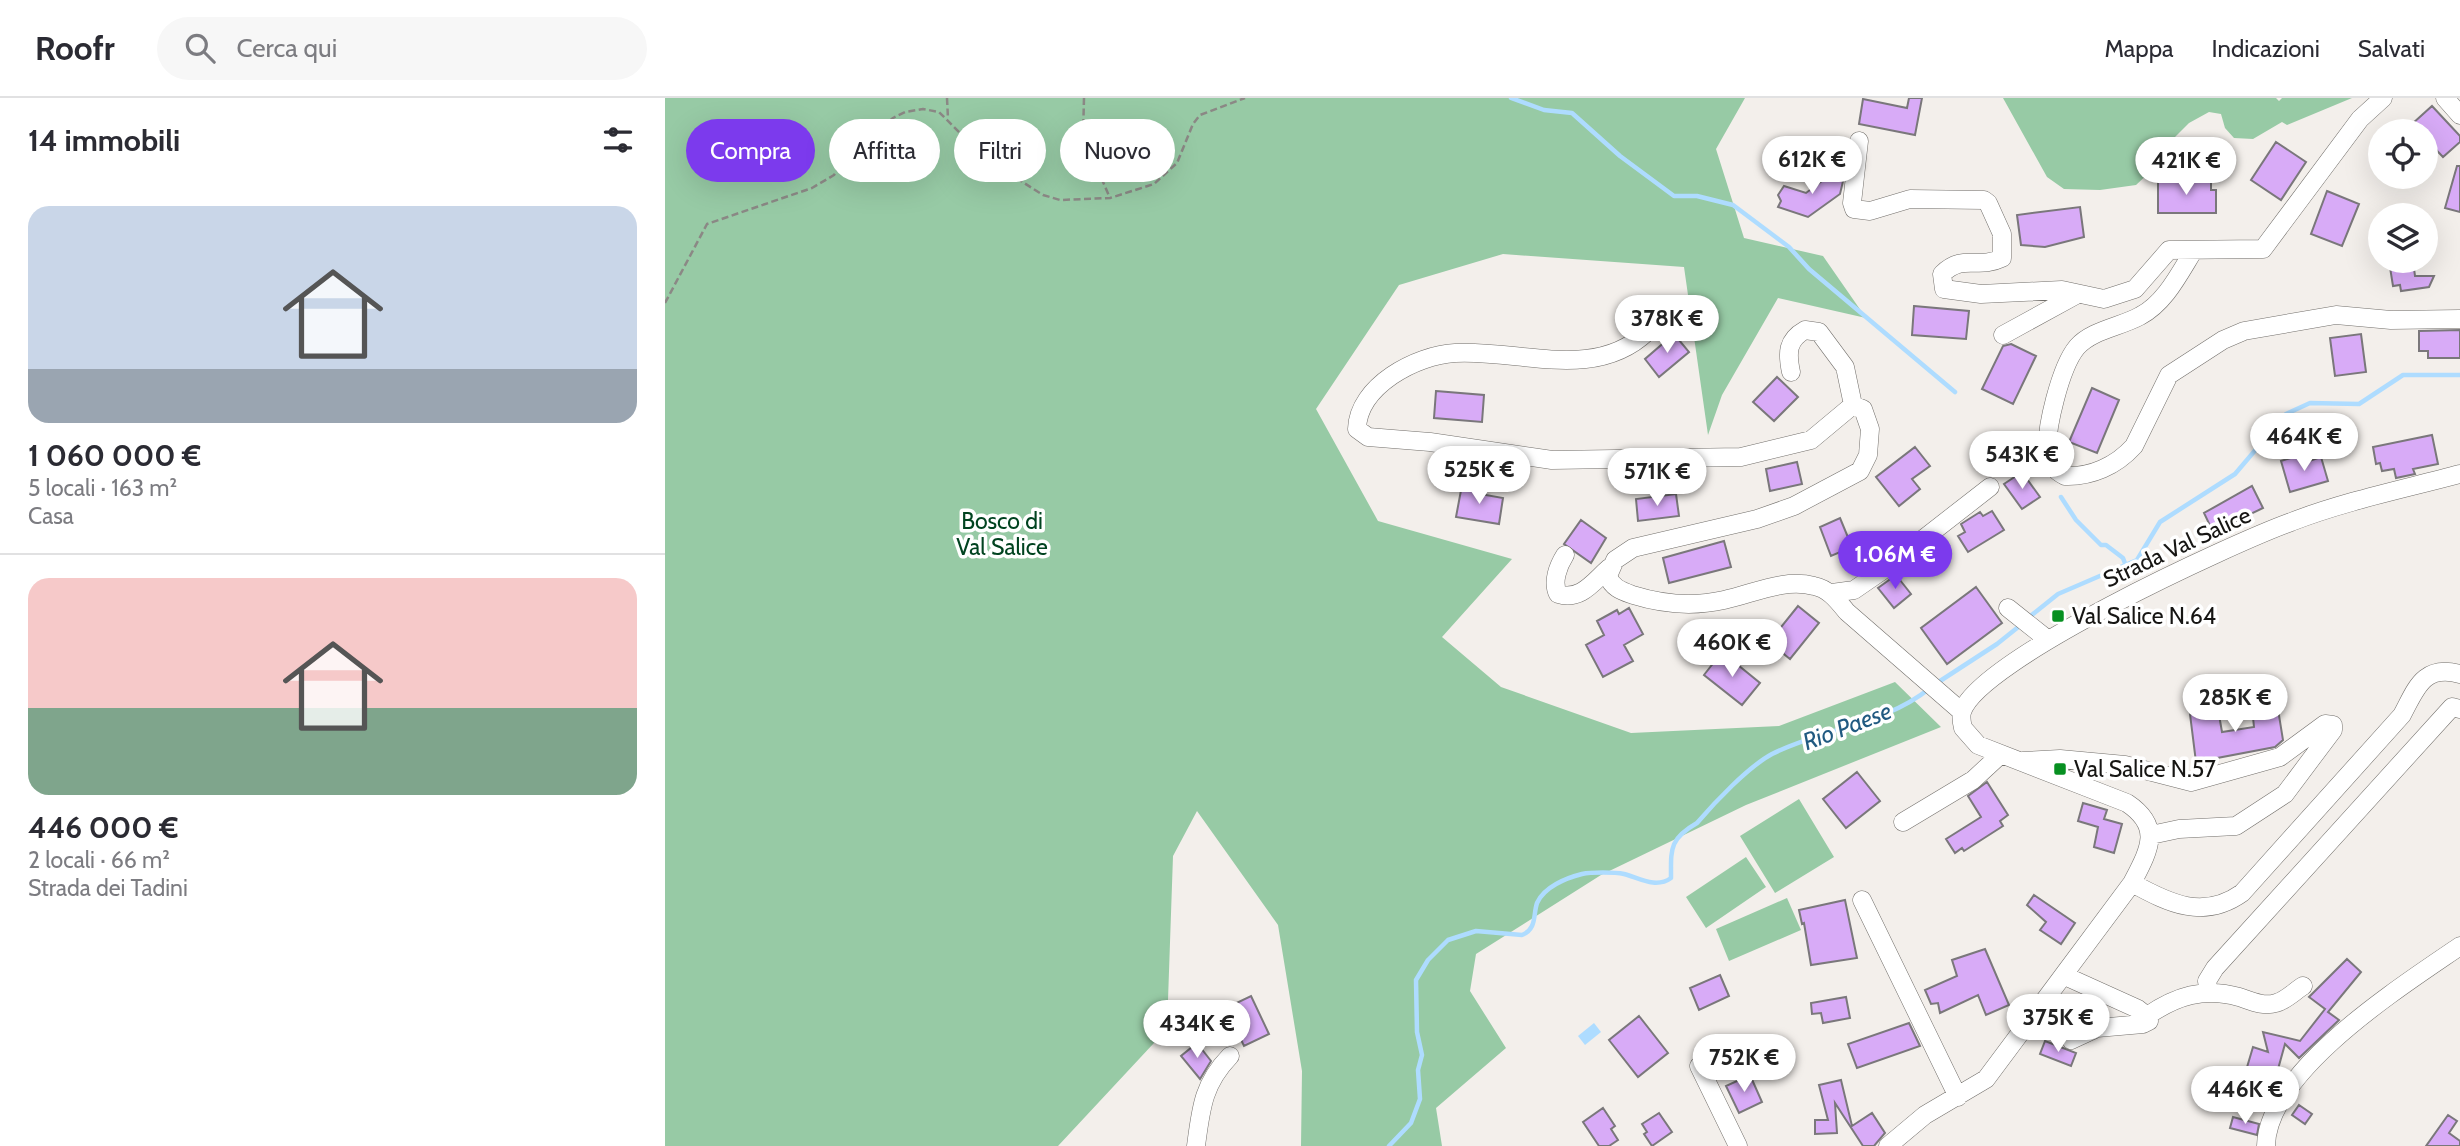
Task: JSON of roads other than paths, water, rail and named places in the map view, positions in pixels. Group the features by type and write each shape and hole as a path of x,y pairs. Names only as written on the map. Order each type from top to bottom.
{"street":[{"path":"1859,141 1852,203 1854,209 1870,211 1910,199 1984,200 1988,203 2002,234 2002,258 1983,265 1964,261 1952,264 1942,274 1944,289 1981,294 2041,288 2104,299 2135,289 2169,250 2263,249 2360,120 2383,98"},
{"path":"2445,98 2460,115"},
{"path":"2194,250 2173,284 2154,306 2142,315 2092,336 2078,346 2067,363 2049,436 2048,455 2058,472 2065,476 2091,474 2125,455 2134,446 2169,375 2223,340 2244,331 2336,315 2391,320 2460,319"},
{"path":"2003,335 2076,295"},
{"path":"1791,372 1788,356 1790,343 1805,330 1819,332 1845,367 1853,405"},
{"path":"1647,332 1633,345 1581,361 1454,353 1423,361 1395,374 1374,390 1357,415 1357,429 1368,437 1430,442 1552,460 1741,457 1811,439 1853,405"},
{"path":"1565,555 1558,566 1555,584 1557,594 1562,596 1581,593 1609,569 1620,555 1633,548 1782,511 1860,471 1868,455 1870,429 1863,409 1853,405"},
{"name":"Strada Val Salice","path":"1962,712 1978,691 2047,639 2090,615 2291,522 2460,474"},
{"path":"1609,569 1610,582 1621,591 1649,600 1683,604 1723,601 1787,585 1813,586 1832,593 1854,590 1990,487"},
{"path":"1832,593 1847,612 1962,712 1962,728 1978,745 2127,803 2144,815 2151,835 2145,859 2133,883 1986,1079 1925,1115 1900,1143"},
{"path":"2018,616 2047,639"},
{"path":"2133,883 2165,902 2197,909 2214,908 2232,901 2402,715 2417,684 2440,673 2460,674"},
{"path":"2209,993 2207,981 2215,968 2452,707 2460,709"},
{"path":"2016,762 2060,759 2125,765 2191,782 2280,757 2325,724 2333,725 2333,730 2285,794 2236,826 2179,829 2151,835"},
{"path":"1903,822 1973,780 1999,755"},
{"path":"1862,900 1958,1097"},
{"path":"2266,1146 2269,1125 2278,1102 2316,1056 2458,954"},
{"path":"2065,976 2147,1016"},
{"path":"2147,1016 2169,1001 2186,995 2232,995 2263,1005 2278,1003 2303,986"},
{"path":"2071,1040 2097,1028 2143,1024 2148,1021 2147,1016"},
{"path":"1196,1146 1204,1097 1214,1073 1230,1056"},
{"path":"1699,1066 1738,1146"}],"water":[{"path":"1594,1023 1601,1032 1585,1045 1578,1036"}],"waterway":[{"path":"1511,98 1544,110 1572,113 1620,156 1674,196 1697,196 1733,205 1789,247 1809,269 1955,392"},
{"name":"Rio Paese","path":"2028,618 2058,594 2137,560 2160,522 2235,474 2286,414 2310,403 2359,404 2403,375 2460,375"},
{"path":"2061,497 2076,520 2101,545 2106,545 2123,558 2126,566"},
{"name":"Rio Paese","path":"1937,683 1997,644 2022,624"},
{"name":"Rio Paese","path":"1389,1146 1411,1123 1420,1099 1418,1070 1422,1055 1417,1032 1416,980 1428,960 1448,940 1476,931 1522,935 1532,925 1540,897 1550,888 1582,874 1624,874 1653,883 1671,878 1672,852 1676,840 1697,823 1742,776 1763,760 1792,745 1893,710 1930,688"}],"place":[{"name":"Val Salice N.64","path":"2058,616"},
{"name":"Val Salice N.57","path":"2060,769"}],"park label":[{"name":"Bosco di Val Salice","path":"1002,534"}]}
